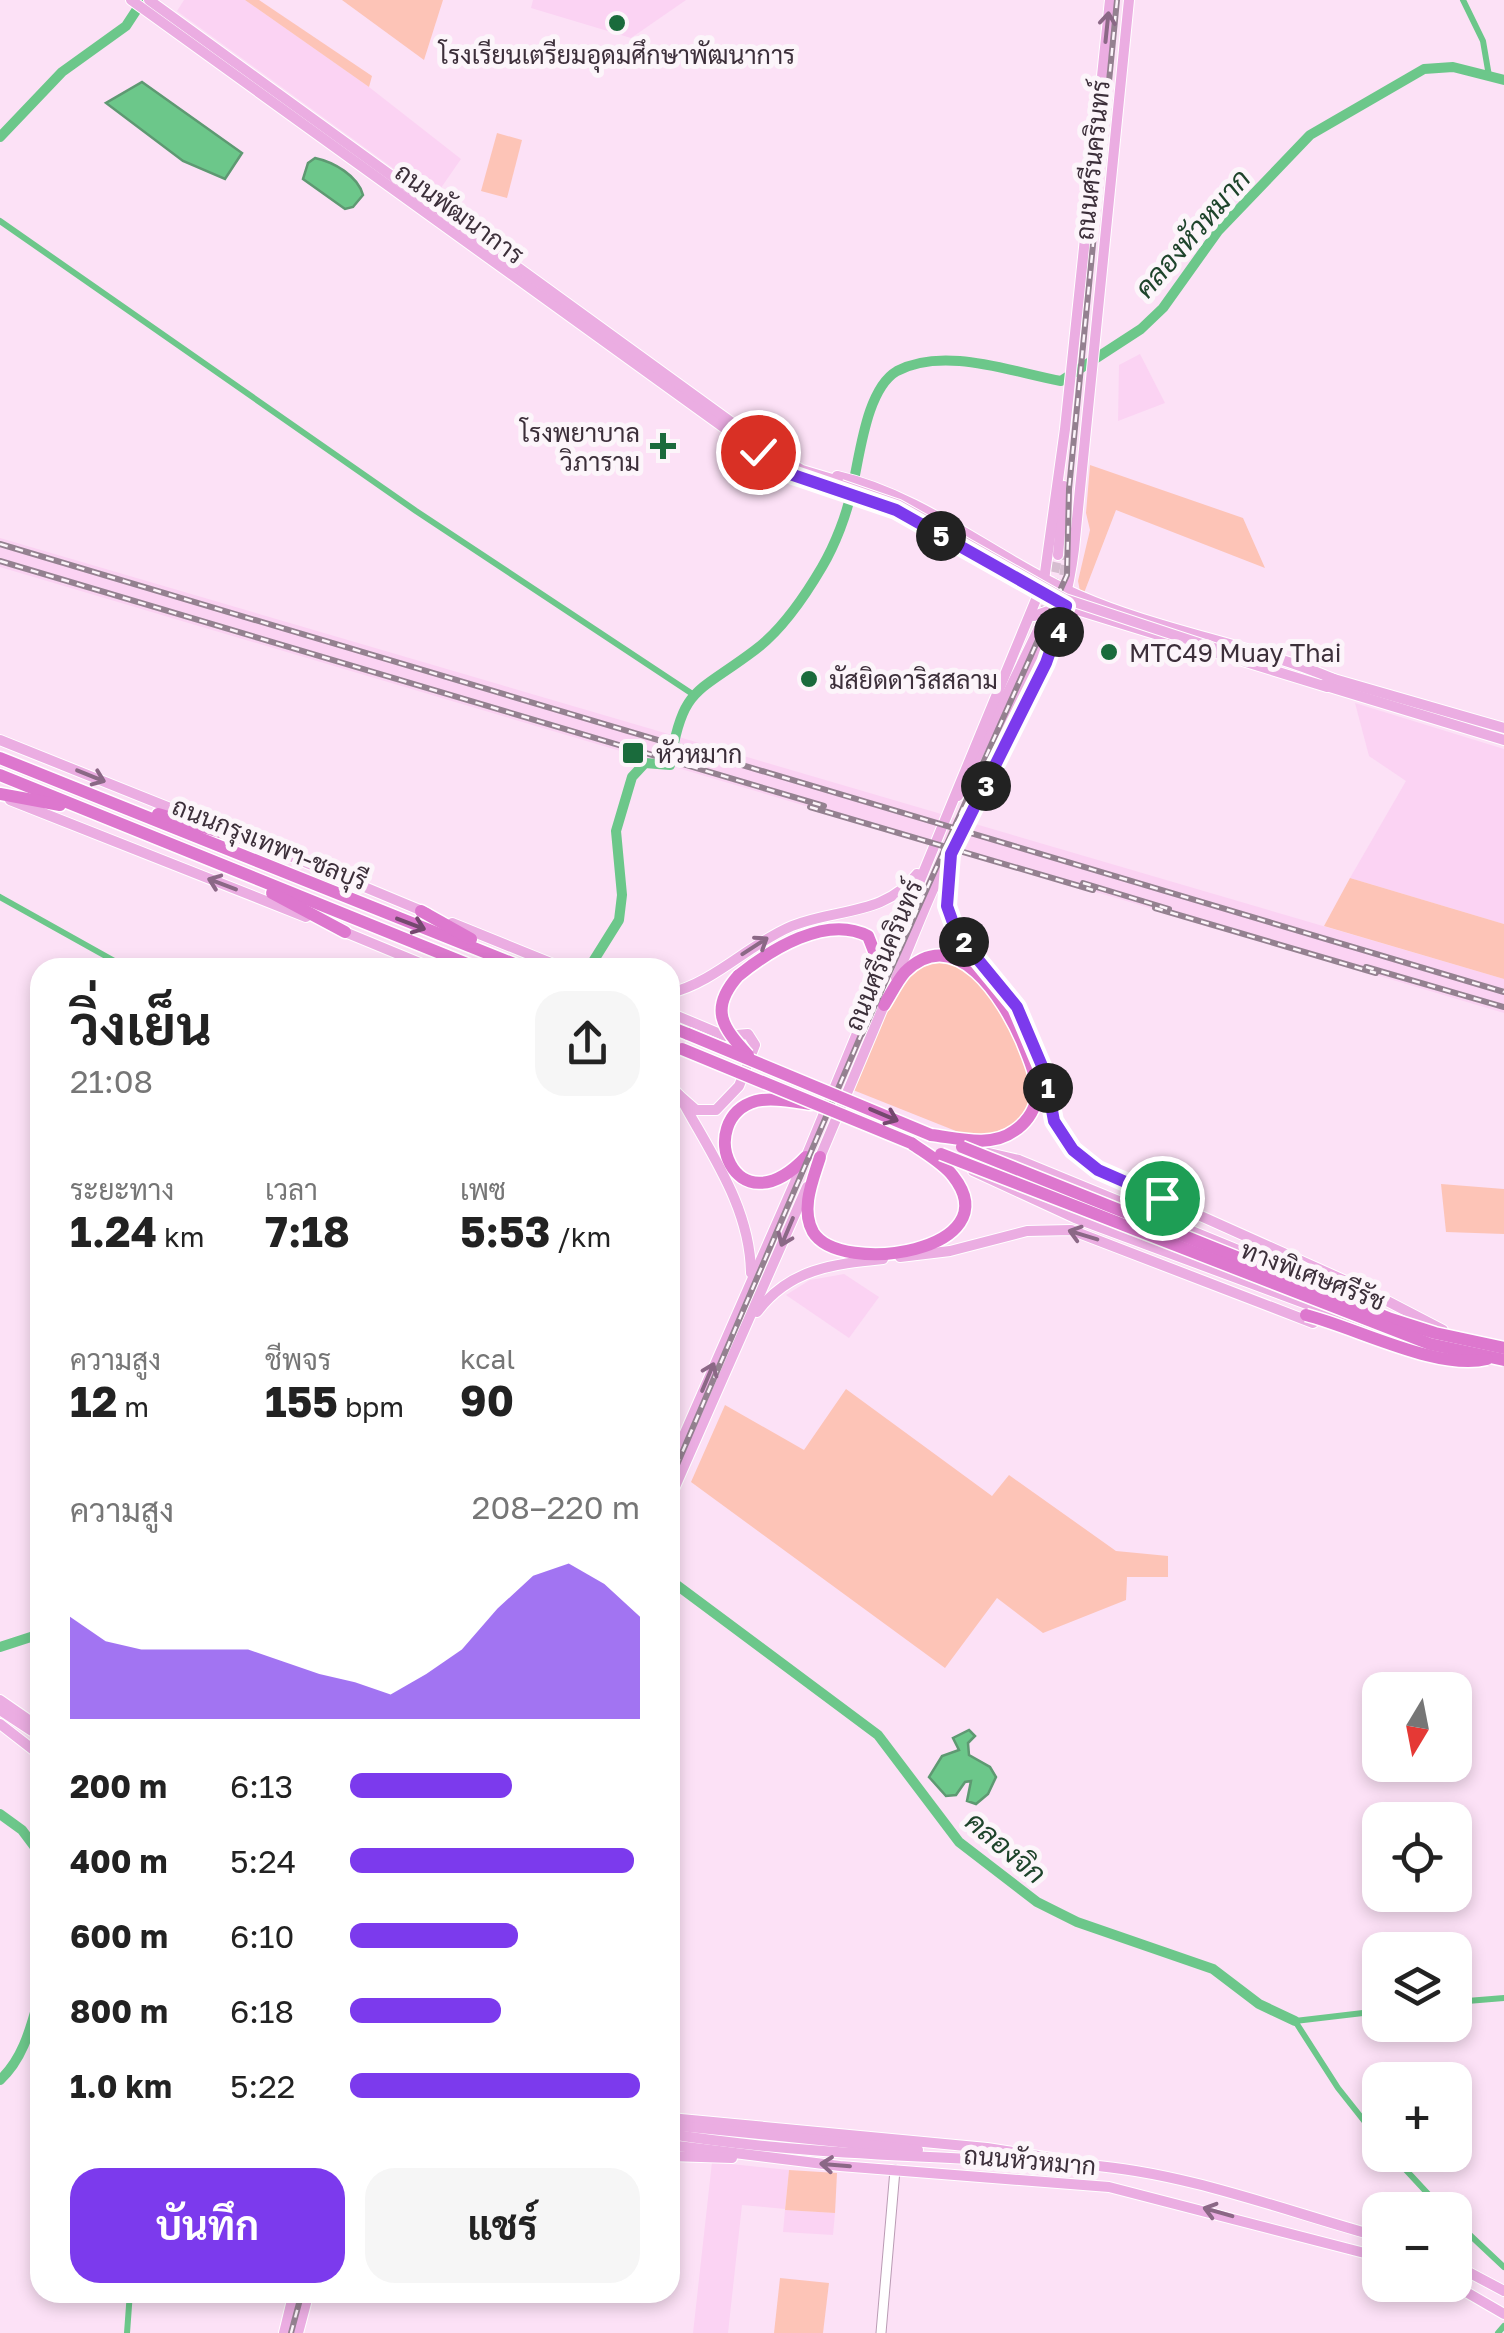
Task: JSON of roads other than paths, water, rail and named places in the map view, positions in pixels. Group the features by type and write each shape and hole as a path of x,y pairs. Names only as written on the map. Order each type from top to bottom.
{"highway":[{"name":"ถนนกรุงเทพฯ-ชลบุรี","path":"0,758 500,958"},
{"name":"ถนนกรุงเทพฯ-ชลบุรี","path":"0,775 453,958"},
{"path":"0,794 87,810"},
{"path":"94,796 259,843"},
{"path":"219,864 345,932"},
{"path":"421,911 506,958"},
{"path":"754,1061 732,1038 722,1017 725,990 778,948 810,935 840,929 868,936 879,964 877,983"},
{"path":"884,1005 904,973 929,958 960,960 973,967 1011,1015 1031,1063 1036,1097 1032,1111 1013,1133 980,1141 931,1134"},
{"path":"680,1031 754,1061"},
{"path":"680,1048 813,1104"},
{"name":"ทางพิเศษศรีรัช","path":"754,1061 1390,1319 1500,1353"},
{"path":"813,1104 769,1100 746,1106 731,1120 724,1149 738,1175 761,1184 781,1180 813,1157"},
{"name":"ทางพิเศษศรีรัช","path":"813,1104 1430,1344 1500,1353"},
{"path":"813,1157 808,1220 814,1234 828,1246 849,1253 928,1247 945,1240 963,1218 962,1190 952,1173 911,1143"},
{"path":"1286,1260 1355,1296 1418,1321 1482,1338 1500,1353"},
{"path":"1306,1310 1470,1363 1500,1353"}],"main road":[{"name":"ถนนพัฒนาการ","path":"131,0 150,5 766,453 802,470 901,502 1058,591 1504,740"},
{"name":"ถนนศรีนครินทร์","path":"680,1476 739,1344 946,814 1048,626 1066,606 1068,590 1061,561 1082,357 1078,306 1110,0"},
{"name":"ถนนศรีนครินทร์","path":"680,1444 751,1279 884,1005 1048,626 1040,594 1044,580 1061,561 1082,357 1098,308 1128,0"},
{"name":"ถนนพัฒนาการ","path":"843,484 864,482 905,499 1000,556 1082,597 1331,683"},
{"name":"ถนนพัฒนาการ","path":"843,484 1066,606 1130,628 1504,728"},
{"path":"995,568 1002,565 1000,556"},
{"path":"1030,572 1061,561 1082,597"},
{"path":"1130,628 1128,622 1133,614"},
{"path":"942,870 1048,626 1096,617"},
{"path":"0,740 539,958"},
{"path":"0,794 408,958"},
{"path":"680,989 794,926 886,902 915,878 933,848"},
{"path":"951,854 946,885 950,920 1017,1007 1045,1073 1054,1121 1073,1150 1098,1170 1366,1290 1443,1330"},
{"path":"680,1017 725,1036 748,1034 754,1044 738,1086 716,1110 696,1110 680,1095"},
{"path":"680,1095 741,1210 750,1251 751,1279"},
{"path":"962,1147 1019,1160 1392,1314 1500,1353"},
{"path":"941,1154 1010,1191 1306,1310"},
{"path":"739,1344 774,1293 816,1268 950,1251 1027,1231 1070,1230 1370,1343 1427,1357 1474,1361 1500,1353"},
{"path":"1306,1310 1303,1291 1306,1284 1315,1282"},
{"path":"1224,1286 1474,1361"},
{"path":"0,1700 30,1724"},
{"path":"0,1710 30,1731"},
{"path":"0,1724 30,1745"},
{"path":"0,1732 30,1746"},
{"path":"680,2123 819,2142 973,2154 1017,2163"},
{"path":"680,2123 1020,2151 1086,2166"},
{"name":"ถนนหัวหมาก","path":"680,2135 1086,2166 1161,2178 1362,2232"},
{"name":"ถนนหัวหมาก","path":"680,2146 895,2170 1108,2187 1362,2251"},
{"path":"680,2157 716,2160 748,2156"},
{"path":"1277,2229 1286,2220 1282,2210"},
{"path":"1305,2236 1302,2224 1314,2220"},
{"path":"1472,2274 1504,2291"},
{"path":"1472,2295 1504,2314"},
{"path":"284,2333 291,2303"},
{"path":"298,2333 307,2303"}],"street":[{"path":"881,2333 895,2170"}],"waterway":[{"path":"0,137 62,72 126,26 143,0"},
{"path":"1463,0 1483,41 1489,76"},
{"name":"คลองหัวหมาก","path":"595,958 619,920 622,895 616,831 632,777 645,763 670,765 680,720 695,694 765,642 808,589 840,529 866,424 886,380 916,364 957,361 1061,381 1141,329 1163,308 1218,231 1310,135 1424,69 1453,67 1504,80"},
{"path":"0,221 416,511 694,695"},
{"path":"0,897 109,958"},
{"name":"คลองจิก","path":"680,1587 878,1735 959,1842 1037,1902 1077,1922 1213,1969 1259,2004 1295,2021"},
{"name":"คลองหัวหมาก","path":"0,1647 30,1637"},
{"name":"คลองหัวหมาก","path":"0,1814 30,1841"},
{"path":"1472,2001 1504,1998"},
{"name":"คลองจิก","path":"1362,2013 1295,2021 1362,2118"},
{"name":"คลองหัวหมาก","path":"0,2080 21,2052 30,2030"},
{"name":"คลองจิก","path":"1408,2172 1426,2192"},
{"name":"คลองจิก","path":"1472,2237 1504,2267"},
{"path":"127,2333 129,2303"},
{"name":"คลองจิก","path":"1498,2333 1504,2326"}],"tunnel":[{"path":"1044,616 1058,555"},
{"path":"1062,590 1067,556"}],"railway":[{"path":"862,1034 1067,575 1069,489 1117,0"},
{"path":"0,544 1504,992"},
{"path":"0,561 824,806"},
{"path":"810,807 1093,890"},
{"path":"1083,883 1169,909"},
{"path":"1155,908 1376,973"},
{"path":"1366,967 1504,1007"},
{"path":"680,1458 867,1021"},
{"path":"291,2333 299,2303"}],"place":[{"name":"โรงเรียนเตรียมอุดมศึกษาพัฒนาการ","path":"617,23"},
{"name":"โรงพยาบาล วิภาราม","path":"663,446"},
{"name":"MTC49 Muay Thai","path":"1109,652"},
{"name":"มัสยิดดาริสสลาม","path":"809,679"},
{"name":"หัวหมาก","path":"633,753"}]}
